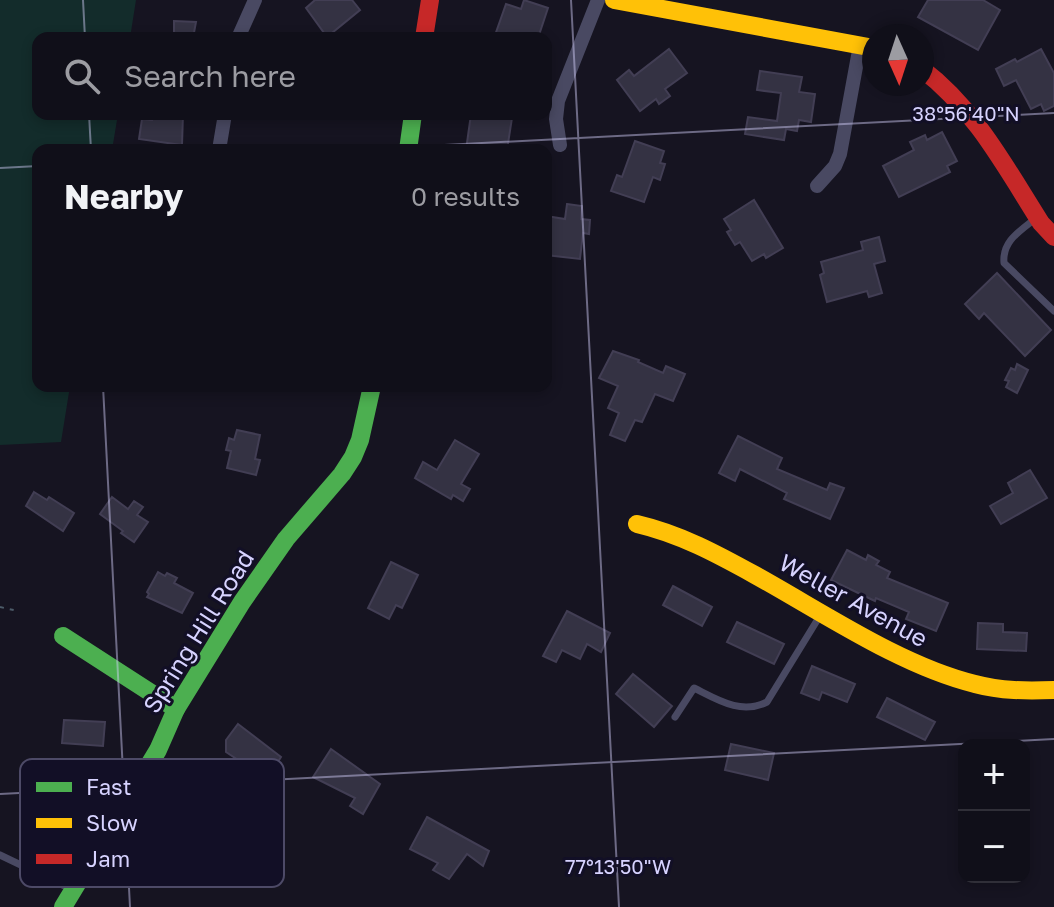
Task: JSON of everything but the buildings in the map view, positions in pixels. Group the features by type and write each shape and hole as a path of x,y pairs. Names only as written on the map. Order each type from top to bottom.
{"street":[{"path":"241,32 255,0"},
{"path":"425,32 430,0"},
{"path":"560,145 556,119 558,101 598,0"},
{"path":"614,0 862,45"},
{"path":"817,186 835,166 840,154 862,66"},
{"path":"934,77 966,111 1037,217 1054,237"},
{"path":"220,144 224,120"},
{"path":"409,144 412,120"},
{"name":"Spring Hill Road","path":"153,759 176,709 242,602 286,539 353,457 371,392"},
{"name":"Weller Avenue","path":"637,524 675,534 910,661 956,680 1011,691 1054,690"},
{"path":"63,636 176,709"},
{"name":"Spring Hill Road","path":"63,907 75,887"}],"lane":[{"path":"1037,217 1007,243 1003,253 1004,263 1054,311"},
{"path":"675,717 694,688 726,704 740,707 756,707 767,702 822,613"},
{"path":"0,855 20,865"},
{"path":"67,887 73,890"}],"path":[{"path":"0,607 18,611"}],"green space":[{"path":"0,0 136,0 131,32 32,32 32,120 117,120 113,144 32,144 32,392 69,392 61,442 0,445"}],"traffic: fast":[{"path":"409,144 412,120"},
{"path":"153,759 176,709 242,602 286,539 353,457 371,392"},
{"path":"63,636 176,709"},
{"path":"63,907 75,887"}],"traffic: slow":[{"path":"614,0 862,46"},
{"path":"637,524 668,533 712,552 862,637 919,665 985,686 1054,690"}],"traffic: jam":[{"path":"425,32 430,0"},
{"path":"934,79 974,121 1041,223 1054,237"}]}
